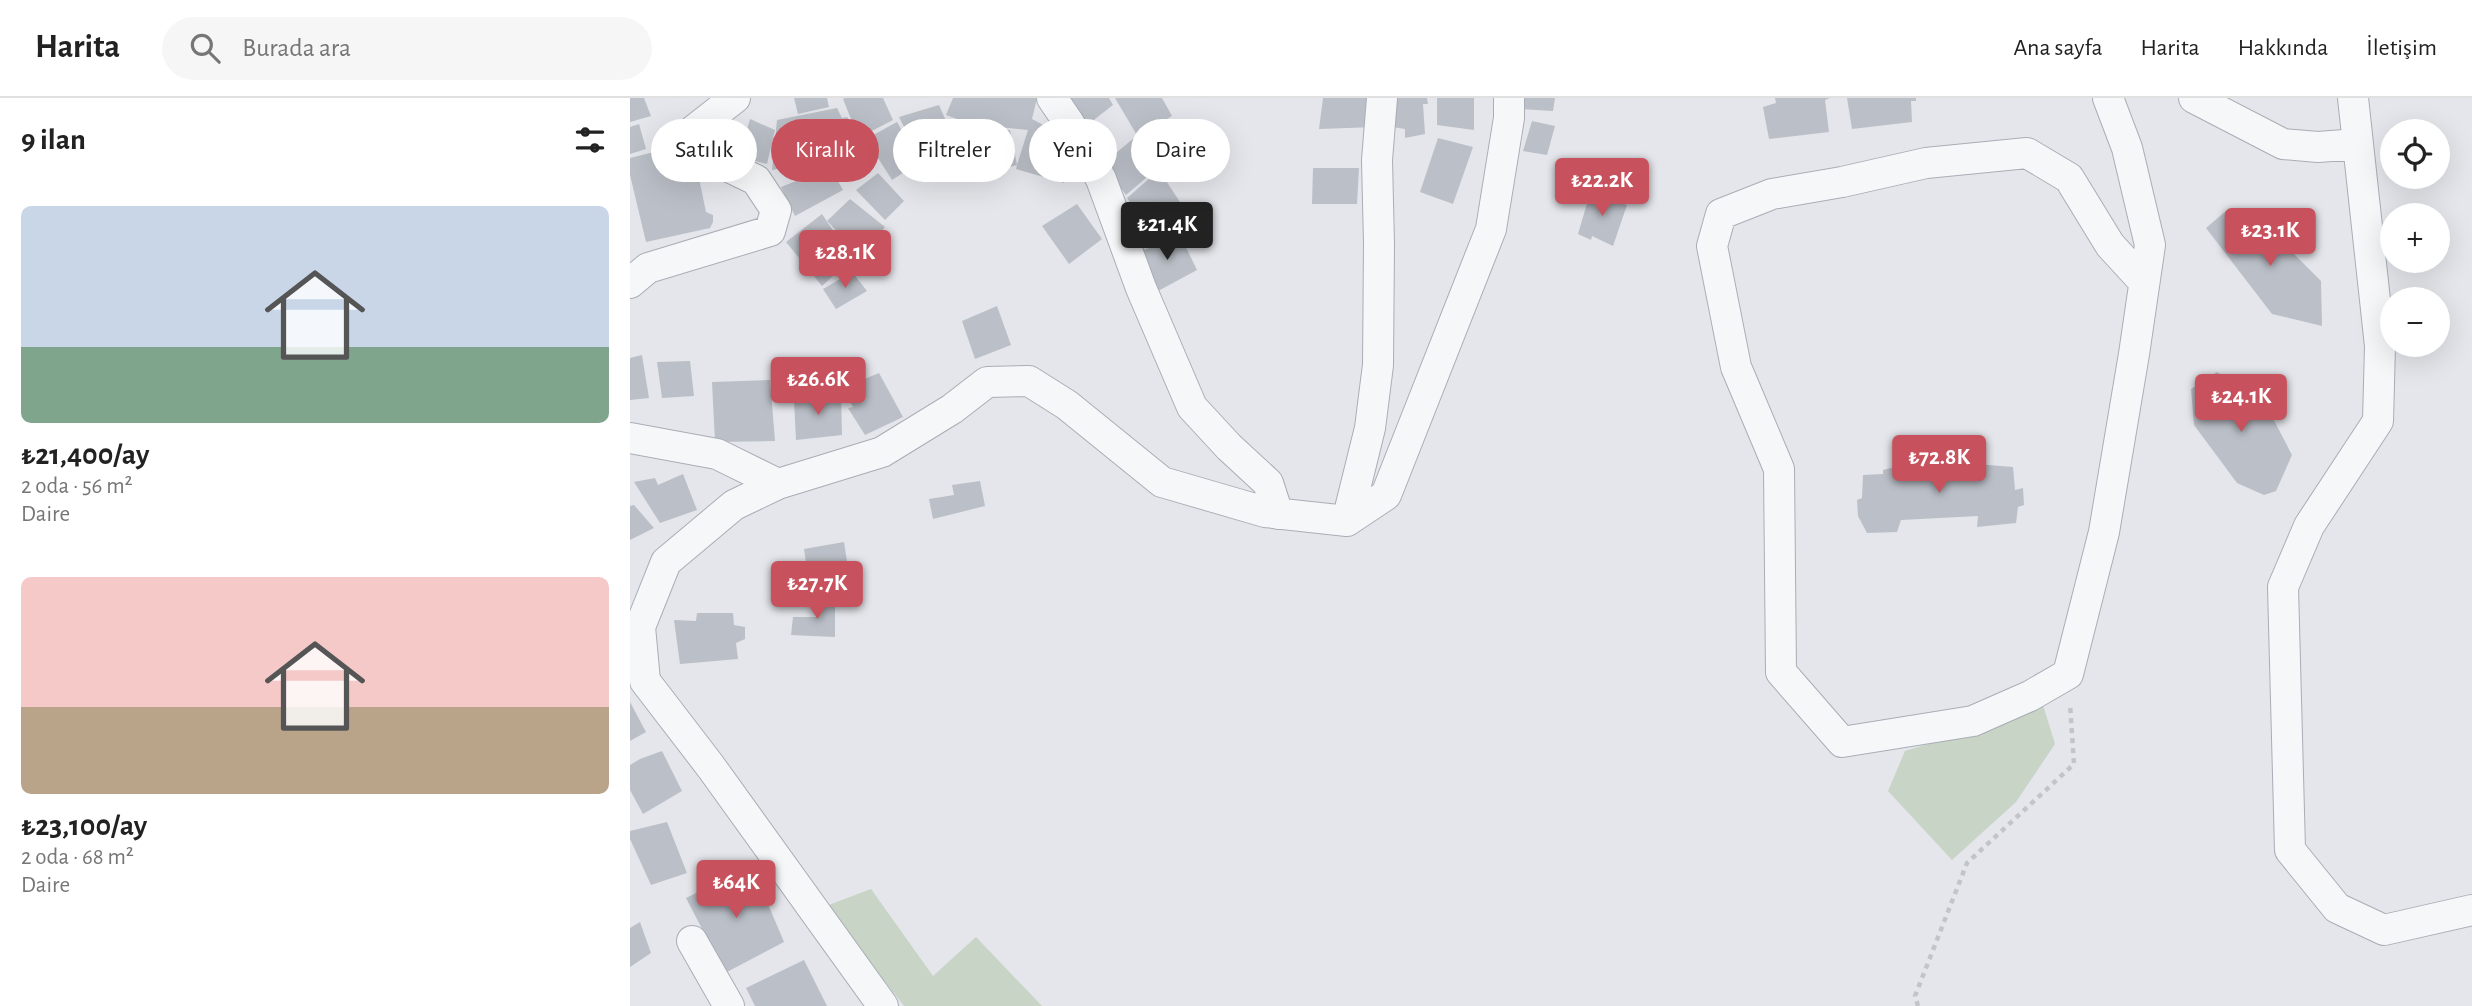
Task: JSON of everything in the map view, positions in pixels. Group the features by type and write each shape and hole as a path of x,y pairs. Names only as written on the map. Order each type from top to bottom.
{"street":[{"path":"630,283 648,268 770,231 776,209 756,180 698,152 694,130 735,98"},
{"path":"1052,98 1069,122 1101,179 1141,288 1192,407 1228,447 1268,484 1278,514"},
{"path":"1346,522 1370,428 1378,365 1377,160 1382,98"},
{"path":"883,1006 711,767 645,681 640,627 666,562 734,505 778,484 882,452 952,409 987,382 1030,381 1067,405 1162,482 1278,514 1346,522 1386,495 1491,229 1509,118 1509,98"},
{"path":"2108,98 2127,148 2150,245 2104,532 2068,674 1973,721 1842,742 1781,672 1779,469 1736,367 1713,246 1721,214 1772,194 1926,163 2027,153 2068,178 2110,246 2144,282"},
{"path":"2194,98 2284,144 2318,147 2358,144"},
{"path":"2353,98 2380,346 2378,421 2309,526 2283,587 2290,850 2337,908 2384,930 2472,910"},
{"path":"630,438 718,454 778,484"},
{"path":"692,941 729,1006"}],"path":[{"path":"1919,1006 1915,996 1967,863 2074,764 2068,674"}],"green space":[{"path":"2042,702 2055,744 2016,802 1952,860 1888,791 1905,751 1972,731"},
{"path":"871,889 933,976 976,937 1042,1006 904,1006 826,906"}],"building":[{"path":"630,98 644,98 651,116 630,122"},
{"path":"794,98 827,98 829,107 798,114"},
{"path":"883,98 893,120 879,127 879,119 851,119 843,99"},
{"path":"953,98 1037,98 1032,119 1029,119 1029,173 1016,169 1028,130 1015,129 1015,119 957,119 946,115"},
{"path":"1065,98 1109,98 1113,105 1095,119 1081,119"},
{"path":"1115,98 1162,98 1172,116 1167,119 1131,119 1131,125"},
{"path":"1323,98 1374,98 1376,127 1319,129"},
{"path":"1397,98 1427,98 1428,104 1423,104 1425,134 1405,138 1405,129 1386,126"},
{"path":"1437,98 1474,98 1474,130 1437,125"},
{"path":"1520,98 1555,98 1553,111 1518,109"},
{"path":"1775,98 1830,98 1825,100 1829,132 1769,139 1763,107 1776,103"},
{"path":"1847,98 1916,98 1916,101 1911,101 1912,122 1852,129"},
{"path":"939,105 945,119 900,119 899,117"},
{"path":"837,108 842,118 848,119 782,119"},
{"path":"1532,121 1555,126 1547,155 1523,151"},
{"path":"757,122 771,128 767,164 757,162"},
{"path":"639,124 646,149 630,154 630,127"},
{"path":"893,124 892,180 879,160 879,132"},
{"path":"1438,138 1473,147 1453,204 1420,192"},
{"path":"1131,140 1131,182 1141,182 1126,195 1116,182 1117,152"},
{"path":"651,153 651,182 700,182 706,212 713,215 710,228 646,242 630,175 630,158"},
{"path":"1313,168 1359,168 1357,204 1312,204"},
{"path":"879,174 904,201 885,220 856,190 866,182 879,182"},
{"path":"794,182 838,182 843,190 795,216 781,187"},
{"path":"1145,182 1167,182 1193,222 1163,238 1150,222 1146,225 1127,198"},
{"path":"1591,190 1627,205 1613,246 1592,236 1591,240 1578,234"},
{"path":"850,199 885,227 869,248 859,237 850,244 827,221"},
{"path":"1077,204 1102,239 1069,264 1042,226"},
{"path":"2227,210 2269,229 2321,281 2322,326 2272,314 2206,228"},
{"path":"822,214 852,259 822,286 786,242"},
{"path":"1180,235 1197,270 1158,291 1135,254"},
{"path":"852,272 867,291 836,309 823,289"},
{"path":"997,306 1011,345 975,359 962,321"},
{"path":"642,355 649,398 630,400 630,358"},
{"path":"690,361 694,396 662,398 657,362"},
{"path":"2217,372 2266,405 2292,455 2276,491 2264,495 2237,483 2194,425 2191,389"},
{"path":"879,373 903,417 865,435 848,408 853,407 843,388"},
{"path":"770,380 775,441 715,442 712,382"},
{"path":"841,394 842,435 796,440 794,400"},
{"path":"1951,462 2013,467 2015,490 2023,488 2024,505 2018,507 2016,523 1977,527 1978,516 1901,520 1897,532 1867,533 1858,516 1857,500 1862,498 1863,475 1883,474 1883,470 1899,466 1900,471 1920,468 1920,464 1934,463 1934,467"},
{"path":"683,474 697,510 660,523 634,482 655,478 658,485"},
{"path":"980,481 985,506 933,519 929,499 954,495 952,485"},
{"path":"634,505 654,528 630,540 630,506"},
{"path":"844,542 849,574 809,582 804,549"},
{"path":"819,598 835,598 835,637 791,635 793,617 818,617"},
{"path":"697,613 733,613 734,625 745,627 745,639 736,643 738,659 680,664 674,620 696,621"},
{"path":"630,702 646,732 630,741"},
{"path":"662,751 682,791 643,814 630,790 630,765"},
{"path":"667,822 687,873 651,885 630,839 630,831"},
{"path":"745,869 768,904 784,942 725,973 686,898"},
{"path":"640,922 651,953 630,967 630,928"},
{"path":"804,960 827,1006 755,1006 746,988"}]}
